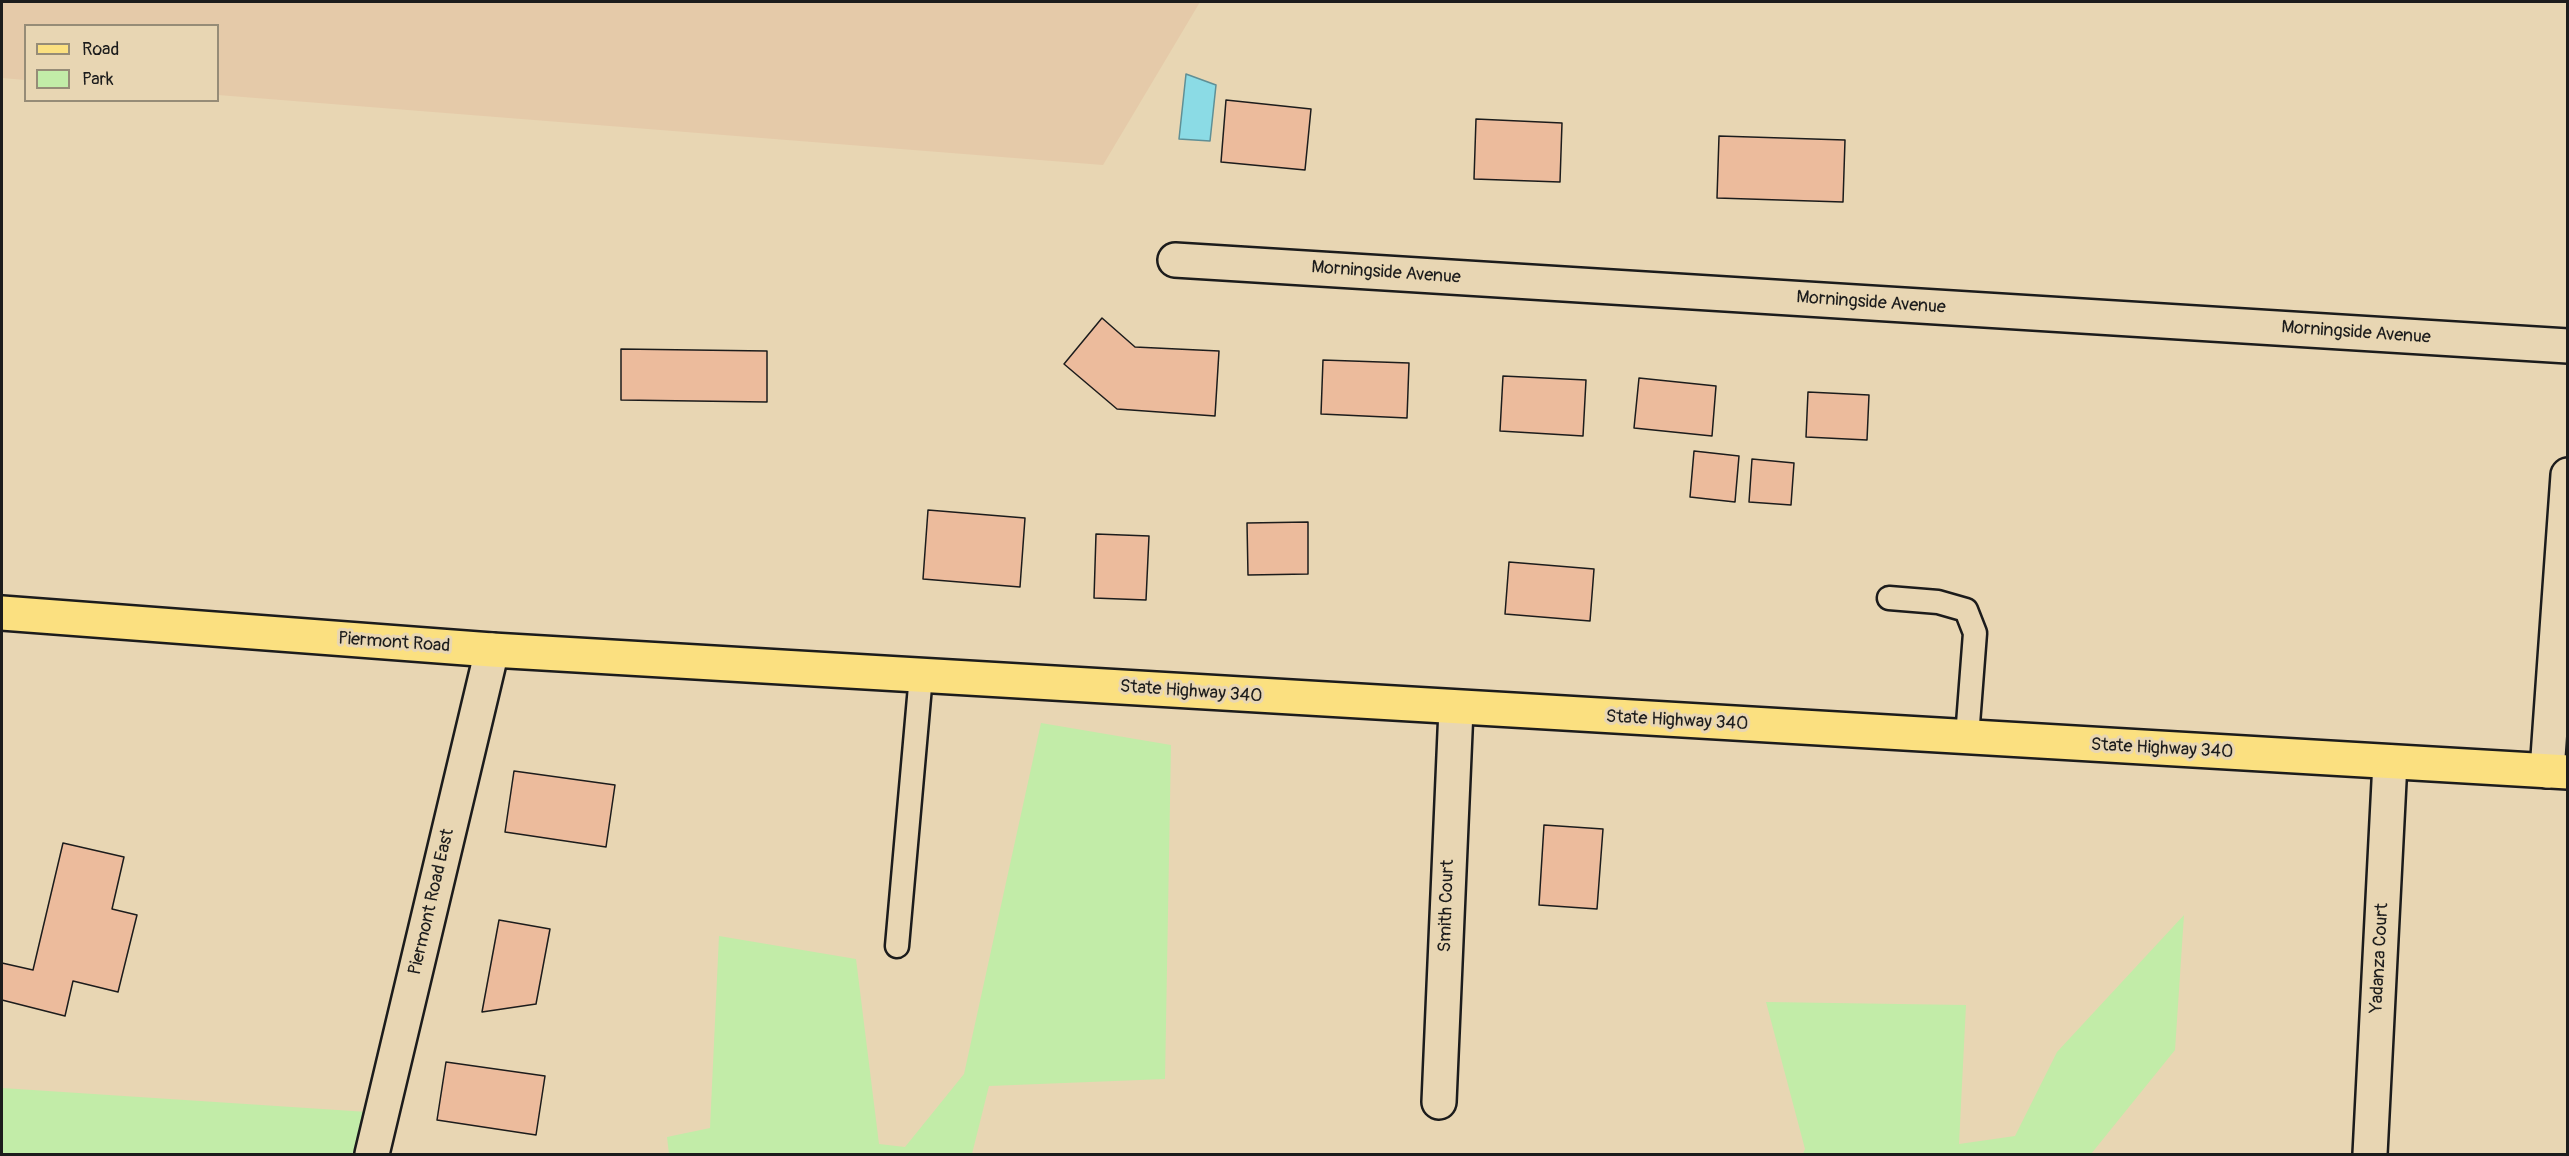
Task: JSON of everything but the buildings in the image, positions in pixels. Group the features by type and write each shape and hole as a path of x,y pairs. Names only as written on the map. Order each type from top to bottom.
{"main road":[{"name":"Piermont Road","path":"2,613 492,650 786,667"},
{"name":"State Highway 340","path":"786,667 1456,709 2558,771"}],"street":[{"name":"Morningside Avenue","path":"1175,260 2568,346"},
{"path":"2558,771 2568,475"},
{"name":"Piermont Road East","path":"372,1155 492,650"},
{"name":"Smith Court","path":"1439,1102 1456,709"},
{"name":"Yadanza Court","path":"2370,1155 2390,762"}],"lane":[{"path":"1888,598 1938,602 1966,610 1975,633 1967,737"},
{"path":"897,946 921,675"}],"shaded area":[{"path":"2,2 1200,2 1103,165 219,95 219,24 24,24 24,80 2,78"}],"green space":[{"path":"1041,723 1171,745 1165,1079 989,1086 972,1154 669,1154 667,1137 710,1128 719,936 856,959 879,1144 905,1147 964,1074"},
{"path":"2184,915 2175,1050 2091,1154 1803,1154 1805,1149 1766,1002 1966,1005 1959,1144 2015,1136 2057,1052"},
{"path":"2,1088 368,1112 357,1154 2,1154"}],"water":[{"path":"1186,74 1216,85 1210,141 1179,139"}]}
